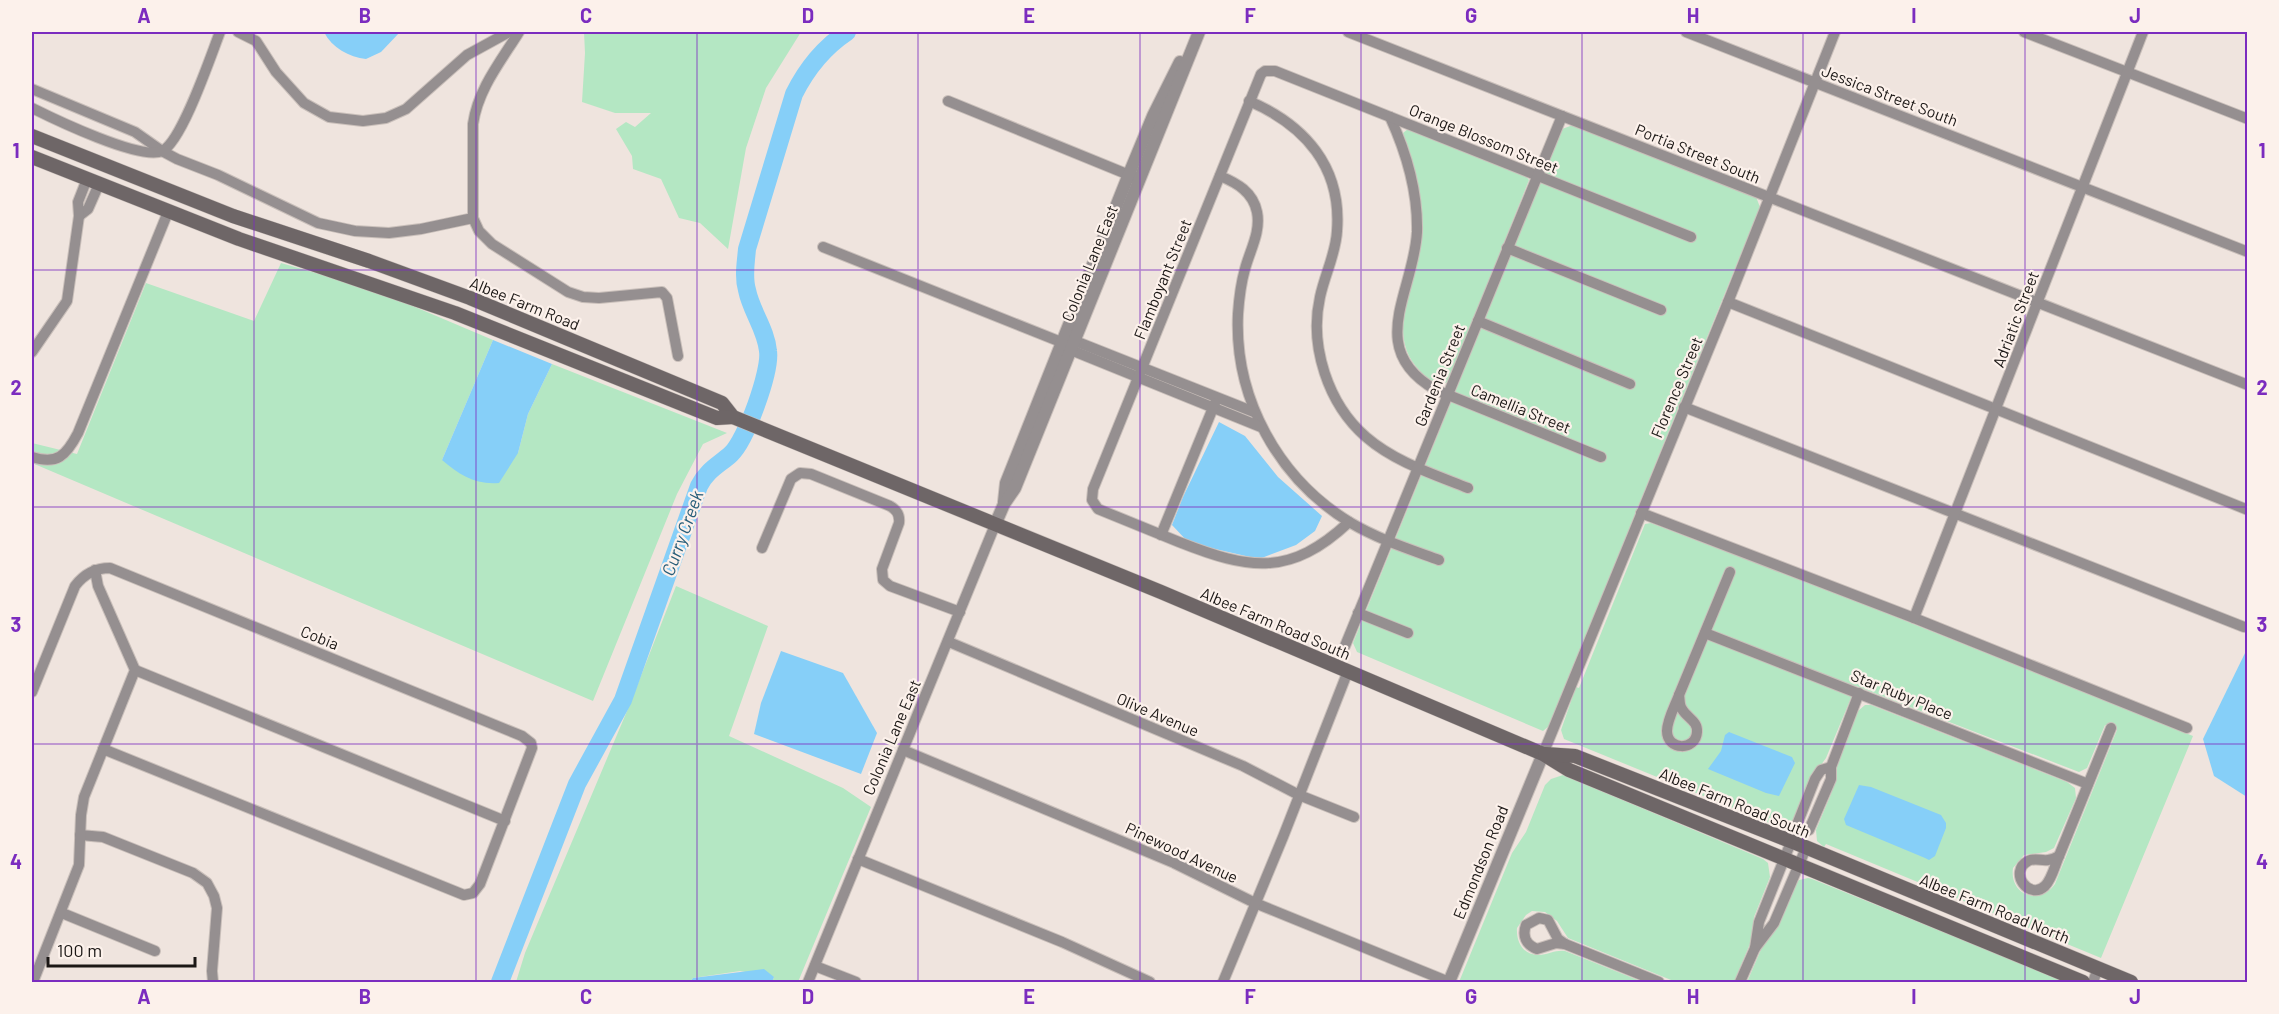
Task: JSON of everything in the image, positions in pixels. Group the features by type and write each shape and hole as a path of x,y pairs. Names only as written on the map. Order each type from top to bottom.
{"main road":[{"name":"Albee Farm Road","path":"32,136 184,198 422,280 604,353 722,404 733,417 995,525"},
{"path":"32,157 168,213 455,312 717,418 733,417"},
{"path":"125,195 155,199 290,248 296,247 299,239"},
{"name":"Albee Farm Road South","path":"995,525 1161,591 1543,754 1569,770 2083,982"},
{"name":"Albee Farm Road South","path":"1543,754 1575,756 1799,842 1845,865"},
{"name":"Albee Farm Road North","path":"1845,865 2132,982"}],"street":[{"path":"32,108 129,149 146,154 162,151 172,142 184,121 220,32"},
{"path":"242,32 256,41 276,72 304,103 329,117 363,121 386,118 406,109 467,55 509,32"},
{"path":"519,32 485,85 475,110 473,218 478,231 492,244 568,292 591,298 659,292 665,294 678,356"},
{"name":"Colonia Lane East","path":"808,982 995,525 1004,504 1015,488 1073,346 1135,177 1153,116 1197,32"},
{"name":"Portia Street South","path":"1348,32 2247,386"},
{"name":"Jessica Street South","path":"1686,32 2247,252"},
{"name":"Florence Street","path":"1543,754 1728,302 1835,32"},
{"path":"2024,32 2247,119"},
{"name":"Adriatic Street","path":"1914,618 2143,32"},
{"name":"Flamboyant Street","path":"1161,535 1098,509 1092,500 1093,489 1258,78 1265,71"},
{"name":"Orange Blossom Street","path":"1265,71 1275,71 1691,237"},
{"path":"32,89 135,132 162,151 229,180 291,211 335,228 389,233 473,218"},
{"path":"948,101 1135,177"},
{"path":"1249,102 1275,113 1302,134 1321,158 1330,180 1336,204 1337,231 1319,300 1317,331 1321,361 1332,390 1347,416 1364,435 1393,456 1468,488"},
{"name":"Gardenia Street","path":"1345,646 1562,116"},
{"name":"Camellia Street","path":"1390,117 1408,161 1416,200 1414,254 1397,319 1397,336 1402,356 1413,372 1428,385 1601,457"},
{"path":"1220,176 1246,191 1257,211 1257,233 1243,276 1238,314 1241,363 1254,412 1261,427 1297,478 1321,501 1349,522 1439,560"},
{"name":"Colonia Lane East","path":"1004,504 1006,483 1061,342 1135,177"},
{"path":"32,351 67,301 79,216 78,202 93,182"},
{"path":"32,457 53,461 64,453 78,433 168,213"},
{"path":"823,247 1215,402 1261,427"},
{"path":"1508,249 1661,310"},
{"path":"1728,302 2247,510"},
{"path":"1478,321 1630,384"},
{"path":"1215,402 1254,412"},
{"path":"1215,402 1161,535 1222,559 1245,564 1266,564 1291,559 1315,549 1349,522"},
{"path":"1684,407 2244,627"},
{"path":"762,548 791,479 800,473 811,474 890,506 896,511 899,523 882,568 883,580 890,586 960,612"},
{"path":"1641,513 1914,618 2187,728"},
{"name":"Cobia","path":"95,570 105,568 116,570 522,736 531,743 532,753 505,820"},
{"path":"32,692 75,586 85,575 95,570 98,586 135,670 505,820 478,887 473,893 467,895 457,893 103,749"},
{"path":"1679,695 1730,572"},
{"path":"1358,613 1408,633"},
{"name":"Star Ruby Place","path":"1705,633 2088,784"},
{"name":"Olive Avenue","path":"949,642 1243,766 1299,795 1354,817"},
{"path":"33,982 79,866 84,797 135,670"},
{"path":"1223,982 1348,671"},
{"path":"1740,982 1755,948 1759,922 1784,859 1809,830 1831,779 1831,767 1859,693"},
{"path":"2059,856 2111,728"},
{"name":"Pinewood Avenue","path":"903,750 1174,863 1255,903 1449,982"},
{"name":"Edmondson Road","path":"1449,982 1543,754"},
{"path":"1755,948 1772,928 1798,865 1799,842 1796,827 1807,799 1821,770 1831,767"},
{"path":"1807,799 1820,804"},
{"path":"81,835 100,836 193,873 207,883 216,903 213,982"},
{"path":"858,859 1062,942 1150,982"},
{"path":"1767,903 1780,909"},
{"path":"62,913 155,951"},
{"path":"1564,944 1659,982"},
{"path":"815,966 856,982"},
{"path":"2093,982 2098,968"}],"green space":[{"path":"584,32 801,32 766,88 746,148 728,249 700,223 679,218 661,179 633,169 632,156 616,129 626,122 635,127 651,113 615,113 582,102"},
{"path":"1573,125 1756,197 1760,207 1549,726 1543,731 1357,652 1353,643 1562,129"},
{"path":"1408,129 1525,175 1529,180 1449,381 1443,384 1430,380 1420,371 1409,356 1404,339 1403,320 1422,227 1417,179 1403,133"},
{"path":"281,263 375,290 493,340 442,460 518,453 528,414 552,364 727,433 703,444 677,494 593,701 32,463 32,443 77,454 146,283 254,321"},
{"path":"1651,523 1881,611 2193,736 2101,958 1826,844 1824,847 1817,841 1816,830 1831,794 1837,763 1858,711 1865,705 1871,705 2067,782 2075,788 2076,798 2054,848 2046,852 2024,855 2013,868 2013,877 2021,891 2034,896 2042,895 2055,884 2117,730 2105,725 2087,768 2079,772 1856,686 1826,758 1813,776 1793,821 1782,828 1564,739 1561,730 1576,687 1579,688 1645,524"},
{"path":"676,586 768,626 729,736 843,788 871,807 798,982 772,982 774,977 740,971 693,978 690,982 516,982 525,953 630,704"},
{"path":"1563,775 1768,863 1770,877 1754,917 1752,939 1734,982 1676,982 1568,938 1557,921 1545,912 1532,911 1526,915 1517,928 1518,939 1525,951 1540,955 1565,951 1643,982 1459,982 1512,853 1526,832 1545,785 1551,779"},
{"path":"1808,878 2067,982 1968,980 1961,982 1747,982 1794,885 1799,880"}],"water":[{"path":"324,32 400,32 381,52 366,59 342,51 327,38"},
{"path":"493,340 552,364 528,414 518,453 499,483 475,481 442,460"},
{"path":"1219,422 1245,436 1278,477 1322,516 1315,531 1296,545 1259,559 1189,543 1172,525"},
{"path":"2247,649 2248,797 2214,776 2203,739"},
{"path":"781,651 843,673 877,733 861,774 754,734 761,703"},
{"path":"1729,732 1792,757 1795,763 1779,796 1766,793 1708,769 1721,751 1725,735"},
{"path":"1859,785 1871,787 1941,815 1946,828 1935,856 1929,860 1846,825 1844,819"},
{"path":"764,969 774,977 772,982 690,982 693,978"}],"waterway":[{"name":"Curry Creek","path":"500,982 577,784 623,700 699,486 709,472 737,446 744,435 762,389 768,351 746,285 747,249 794,94 816,59 847,32"}]}
